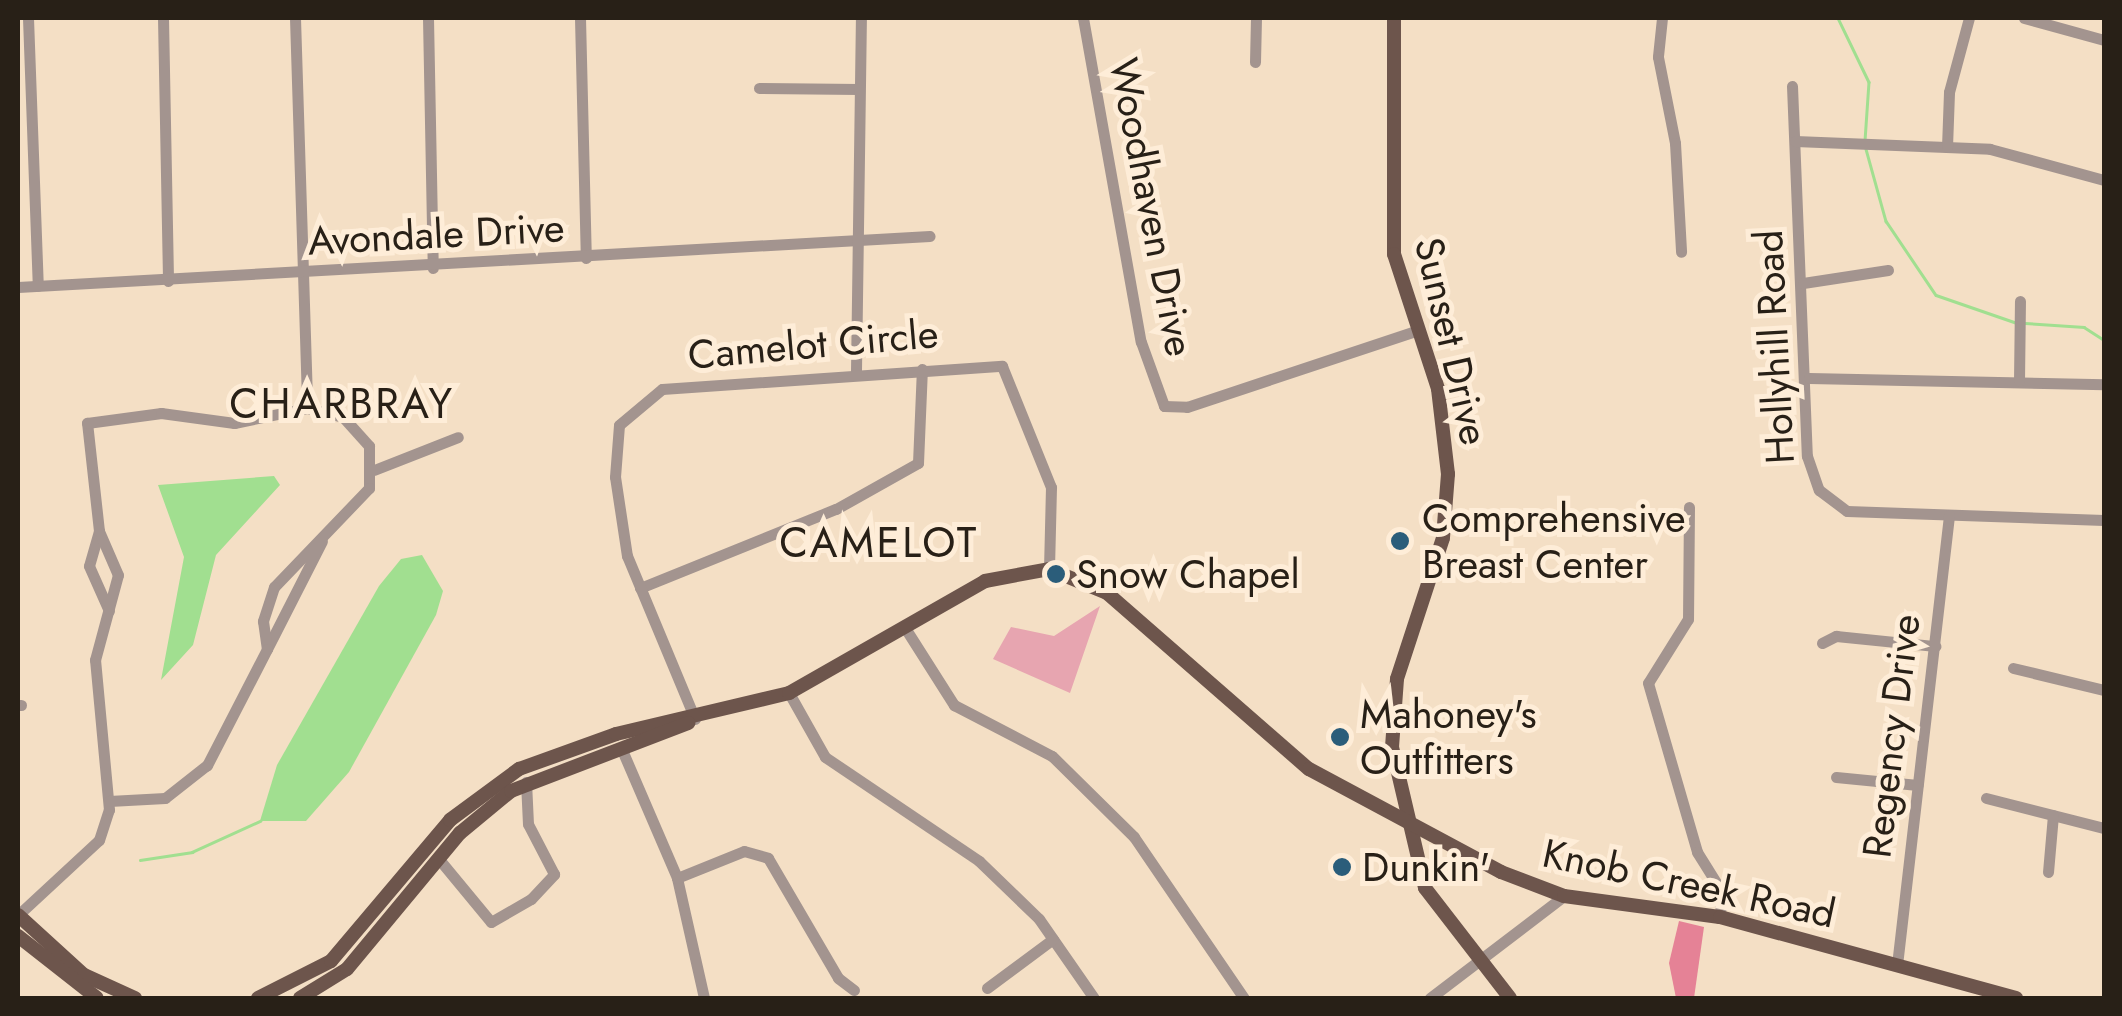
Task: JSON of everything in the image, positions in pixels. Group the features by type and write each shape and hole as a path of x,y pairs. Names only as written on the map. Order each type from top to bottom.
{"main road":[{"name":"Sunset Drive","path":"1394,18 1393,236 1415,331 1438,389 1448,474 1443,538 1404,648 1390,728 1406,819 1424,888 1510,998"},
{"name":"Knob Creek Road","path":"1049,569 1106,593 1280,750 1406,819 1564,896 1720,917 2016,998"},
{"path":"523,775 622,750 696,719 789,693 907,631 996,576 1049,569"},
{"path":"285,989 306,995 347,969 432,854 523,775 594,741 653,724 696,719"},
{"path":"622,750 653,724"},
{"path":"594,741 622,750"},
{"path":"258,998 285,989 331,961 389,909"},
{"path":"18,915 20,939 97,998"},
{"path":"18,915 72,966 135,998"},
{"path":"306,995 331,961"}],"street":[{"path":"163,18 168,280"},
{"path":"295,18 307,408"},
{"path":"428,18 433,268"},
{"path":"580,18 586,258"},
{"path":"856,371 860,18"},
{"name":"Woodhaven Drive","path":"1082,18 1142,342 1164,406 1187,407 1415,331"},
{"path":"1255,62 1256,18"},
{"path":"1662,18 1658,57 1675,143 1681,252"},
{"path":"1947,147 1948,92 1969,18"},
{"path":"2024,18 2104,40"},
{"path":"25,26 38,286"},
{"name":"Hollyhill Road","path":"1792,86 1809,378 1808,469 1827,498 1846,511 2104,520"},
{"path":"759,88 859,90"},
{"path":"1795,141 2003,151 2104,180"},
{"name":"Avondale Drive","path":"18,287 433,268 930,236"},
{"path":"1803,282 1888,270"},
{"path":"2018,382 2020,301"},
{"name":"Camelot Circle","path":"696,719 640,588 615,477 626,413 679,386 986,363 1010,372 1052,487 1049,569"},
{"path":"640,588 836,509 918,463 922,369"},
{"path":"1809,378 2104,384"},
{"path":"18,915 99,840 109,801 95,660 118,575 98,531 87,460 93,417 161,413 234,423 307,408 358,430 374,470 360,504 274,587 263,621 267,648"},
{"path":"374,470 458,438"},
{"path":"1689,507 1688,618 1648,683 1697,852 1722,892 1720,917"},
{"name":"Regency Drive","path":"1896,965 1949,515"},
{"path":"98,531 89,566 109,611"},
{"path":"109,801 165,798 194,781 325,535"},
{"path":"907,631 954,705 1052,756 1134,836 1244,998"},
{"path":"1822,643 1836,636 1934,646"},
{"path":"2013,668 2104,690"},
{"path":"789,693 825,758 979,861 1052,939 1094,998"},
{"path":"622,750 677,878 704,998"},
{"path":"432,854 491,922 531,899 554,874 528,824 523,775"},
{"path":"1836,776 1918,785"},
{"path":"1986,798 2104,828"},
{"path":"2048,872 2053,815"},
{"path":"677,878 744,851 768,858 838,978 854,990"},
{"path":"1430,998 1476,959 1552,914 1564,896"},
{"path":"986,988 1052,939"}],"shaded area":[{"path":"274,476 280,485 216,555 193,645 161,680 184,557 158,485"},
{"path":"422,555 443,591 436,615 349,772 306,821 260,821 277,765 379,586 401,559"},
{"path":"1100,606 1070,693 993,659 1011,627 1054,636"},
{"path":"1679,921 1704,927 1694,998 1676,998 1669,963"}],"waterway":[{"path":"1838,18 1869,82 1865,141"},
{"path":"1866,149 1886,221 1936,295 2017,323"},
{"path":"2025,323 2084,327 2104,340"},
{"path":"140,860 192,852 260,821"}],"place":[{"name":"Comprehensive Breast Center","path":"1400,541"},
{"name":"Snow Chapel","path":"1056,574"},
{"name":"Mahoney's Outfitters","path":"1340,737"},
{"name":"Dunkin'","path":"1342,867"}],"district":[{"name":"CHARBRAY","path":"342,404"},
{"name":"CAMELOT","path":"879,543"}]}
